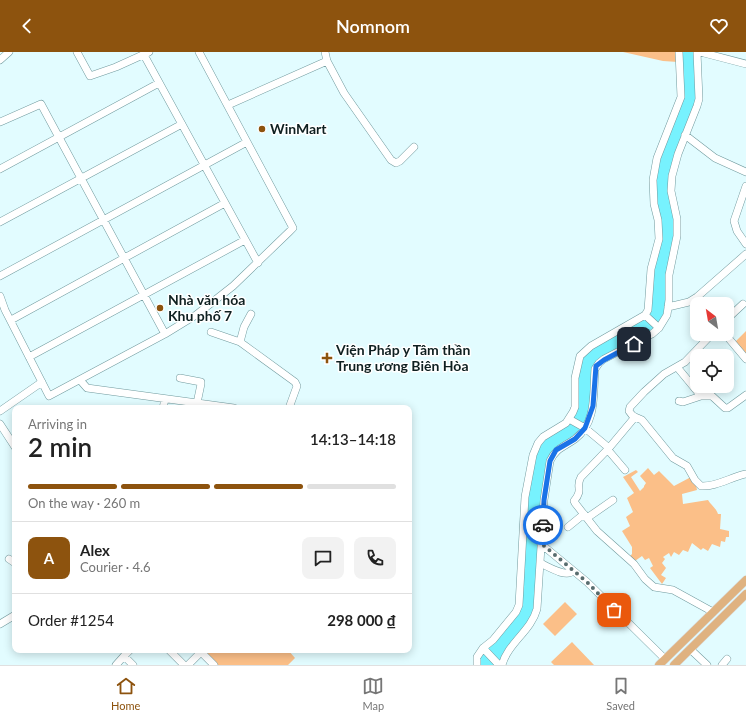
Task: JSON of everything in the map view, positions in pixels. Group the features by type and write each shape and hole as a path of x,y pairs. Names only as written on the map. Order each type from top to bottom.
{"main road":[{"path":"662,662 746,580"},
{"path":"674,665 746,594"}],"street":[{"path":"0,60 9,52"},
{"path":"77,52 90,76 147,53 160,83 258,263"},
{"path":"0,296 49,396 166,334 205,309 258,263 293,228 199,52"},
{"path":"325,52 327,61 344,93 394,162 396,163 400,161 414,147"},
{"path":"477,665 477,657 483,648 493,640 518,608 526,496 533,455 543,437 566,423 575,407 575,378 580,356 591,346 645,315 650,306 651,269 659,239 658,220 654,204 653,180 657,158 681,97 679,52"},
{"path":"483,648 500,665 507,652 535,616 537,609 544,500 550,461 556,450 575,439 585,428 593,406 596,366 604,360 652,334 659,328 667,315 669,275 677,236 677,219 671,191 672,176 678,154 699,99 697,52"},
{"path":"700,52 746,64"},
{"path":"228,106 327,61"},
{"path":"0,169 160,83"},
{"path":"0,122 41,104 166,334"},
{"path":"0,222 182,124"},
{"path":"685,135 715,158 746,172"},
{"path":"0,276 247,142"},
{"path":"746,186 734,221 736,232 746,244"},
{"path":"11,320 225,203"},
{"path":"29,357 245,240"},
{"path":"668,307 689,302 746,254"},
{"path":"734,312 743,304"},
{"path":"240,342 244,327 251,314"},
{"path":"645,315 659,328"},
{"path":"211,332 240,342 295,382 297,386 290,405"},
{"path":"705,341 685,362 664,374 644,392 631,405 630,411 632,415 642,420 673,458 687,466 697,484 707,486 746,474"},
{"path":"731,341 746,360"},
{"path":"677,367 701,396"},
{"path":"180,378 201,382 197,403"},
{"path":"80,380 87,388 212,405"},
{"path":"0,411 42,382"},
{"path":"679,401 683,402 701,396 712,396 726,408 746,395"},
{"path":"164,405 165,399"},
{"path":"635,417 609,449 581,477 579,481 580,492 574,501 597,531 634,564 645,579 654,587 673,590 713,612"},
{"path":"569,419 585,428 609,449 625,470"},
{"path":"0,424 12,442"},
{"path":"568,527 613,500"},
{"path":"542,544 587,582 662,662"},
{"path":"540,563 565,574 570,574 574,571"},
{"path":"0,624 12,617"},
{"path":"690,649 707,665"},
{"path":"116,665 127,653"},
{"path":"172,653 184,665"},
{"path":"188,665 198,653"},
{"path":"202,653 214,665"},
{"path":"124,656 133,665"},
{"path":"722,665 727,659"}],"shaded area":[{"path":"623,52 677,52 678,62 663,61"},
{"path":"746,331 746,356 735,342"},
{"path":"648,468 654,475 659,471 674,486 691,477 697,490 682,494 683,504 708,500 718,514 721,514 720,529 729,531 729,537 726,537 725,542 721,541 720,547 712,544 708,551 703,548 701,550 692,543 688,552 683,550 679,555 674,552 671,557 669,553 663,557 665,559 662,563 666,568 661,575 666,578 662,584 650,568 653,566 649,558 645,560 642,556 635,561 629,557 632,554 632,547 622,531 630,526 626,517 633,512 627,498 634,493 623,477 636,470 638,472 631,477 640,491 646,483 640,476"},
{"path":"565,602 577,614 555,636 543,624"},
{"path":"572,642 594,665 554,665 551,662"},
{"path":"207,653 291,653 295,658 288,665 218,665"}],"water":[{"path":"681,52 695,52 697,98 670,177 675,224 665,314 656,328 597,361 591,407 582,428 550,456 534,615 499,665 479,665 480,658 518,613 527,496 535,455 545,439 570,421 580,362 587,352 645,318 653,269 659,247 655,190 659,158 677,114"}],"way so far":[{"path":"543,525 542,544 587,582 614,610"}],"place":[{"name":"WinMart","path":"262,129"},
{"name":"Nhà văn hóa Khu phố 7","path":"160,308"},
{"name":"Viện Pháp y Tâm thần Trung ương Biên Hòa","path":"327,358"}],"route":[{"path":"543,525 544,500 550,461 556,450 575,439 585,428 593,406 596,366 634,344"}]}
